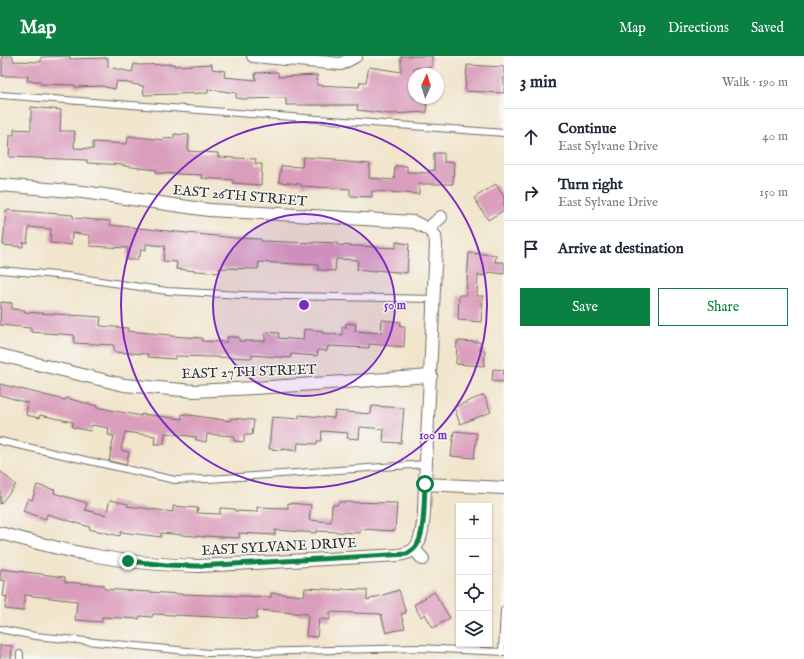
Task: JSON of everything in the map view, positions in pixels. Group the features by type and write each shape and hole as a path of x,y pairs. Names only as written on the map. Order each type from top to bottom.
{"street":[{"path":"253,56 342,64 356,56"},
{"name":"EAST 26TH STREET","path":"0,185 83,192 209,210 414,222 428,229"},
{"path":"422,559 414,549 421,534 425,484 436,244 435,236 428,229 441,217"},
{"name":"EAST 27TH STREET","path":"0,354 124,385 194,391 431,376"},
{"path":"425,484 504,488"},
{"name":"EAST SYLVANE DRIVE","path":"0,533 91,555 167,565 198,566 399,555 407,554 414,549"}],"lane":[{"path":"0,95 504,132"},
{"path":"0,270 67,276 167,291 242,295 434,299"},
{"path":"0,441 175,480 426,464"},
{"path":"0,629 35,636 208,652 418,648 503,652 504,610"}],"building":[{"path":"2,56 13,56 13,61 41,62 41,57 70,56 70,59 108,58 108,67 132,72 134,64 174,64 174,66 212,64 212,69 225,71 224,77 256,80 255,73 278,72 278,77 317,75 317,85 359,87 360,82 366,82 369,67 401,72 401,56 432,56 432,67 408,68 408,104 426,104 427,112 390,114 357,110 358,105 286,105 286,98 244,99 236,98 236,93 208,89 208,93 144,95 143,86 117,81 115,89 101,86 75,87 75,85 40,84 40,81 27,81 28,76 2,76"},
{"path":"467,65 504,67 504,93 465,91"},
{"path":"31,107 61,110 60,131 75,131 74,148 93,149 93,142 127,144 128,136 164,140 164,138 174,139 174,134 189,135 188,151 218,153 218,157 256,159 255,164 262,164 261,185 233,183 233,180 201,178 202,175 156,173 157,170 124,166 125,165 87,163 87,160 9,157 10,135 14,135 14,129 31,130"},
{"path":"434,153 444,153 444,162 454,162 453,184 419,184 419,194 372,191 372,197 350,196 350,189 301,186 301,184 279,182 281,166 302,167 303,157 336,159 336,161 370,164 369,178 394,180 395,166 407,166 407,172 429,173 429,170 434,171"},
{"path":"496,184 504,197 504,210 488,220 474,198"},
{"path":"6,210 73,215 73,218 110,221 110,225 235,238 261,239 261,241 337,243 337,245 396,248 396,242 409,244 407,273 357,270 358,260 336,259 335,271 318,270 318,265 259,262 258,269 220,268 219,273 176,269 177,262 163,261 165,246 146,244 146,250 141,249 140,256 138,256 137,260 127,260 128,248 90,246 90,235 72,233 71,245 50,243 51,229 29,227 27,243 23,242 23,247 3,245"},
{"path":"469,253 496,255 495,262 504,262 504,274 488,272 487,276 478,275 477,296 483,296 481,322 458,320 459,295 466,295"},
{"path":"1,302 12,303 12,309 25,310 24,312 101,317 100,326 128,328 127,331 202,338 202,341 227,342 227,337 239,337 239,341 265,341 265,332 279,333 278,338 303,340 304,329 342,335 342,327 346,327 346,323 356,324 355,331 381,333 382,320 401,322 400,326 405,326 404,347 369,344 369,348 328,346 327,351 318,350 317,356 291,354 290,358 252,355 252,358 175,356 175,359 148,357 148,354 114,352 114,345 74,343 74,335 31,332 31,328 0,325"},
{"path":"457,341 480,342 480,350 485,350 484,366 456,364"},
{"path":"493,369 504,370 503,382 492,381"},
{"path":"0,384 65,400 66,398 97,406 96,407 141,416 141,414 182,419 182,414 231,421 231,418 254,420 252,435 244,435 244,442 234,441 234,436 207,434 206,442 196,440 196,437 165,433 164,444 154,444 155,436 125,432 121,450 129,452 126,465 109,461 114,436 108,435 109,428 92,425 90,431 72,427 73,422 40,415 39,418 26,415 28,403 0,395"},
{"path":"484,395 491,412 460,424 454,407"},
{"path":"372,406 404,408 401,443 383,442 384,429 360,427 359,439 347,438 348,433 322,431 321,441 317,441 317,444 298,443 297,451 269,449 272,417 299,419 299,415 334,418 335,411 371,414"},
{"path":"454,431 477,433 474,458 451,456"},
{"path":"0,471 16,485 0,504"},
{"path":"37,485 55,490 54,493 87,503 85,510 106,515 110,500 128,504 127,506 173,512 173,506 198,508 197,513 220,514 220,508 235,509 235,511 257,512 257,507 288,508 288,503 311,505 309,520 331,522 332,505 337,505 338,502 397,503 395,531 360,529 360,533 316,531 316,533 275,530 275,535 239,533 239,538 161,533 161,537 121,532 120,536 89,529 90,527 47,514 46,519 23,511 28,498 32,500"},
{"path":"1,569 65,577 65,582 104,585 104,589 180,594 271,597 271,593 304,596 305,588 342,589 367,590 367,600 399,590 406,613 401,614 405,628 386,633 381,614 330,612 330,620 319,619 317,637 306,636 308,614 257,610 257,619 153,614 152,617 140,616 139,619 102,617 102,622 75,620 77,601 25,595 23,611 5,609 7,597 3,596 5,581 0,580"},
{"path":"434,592 450,618 433,628 425,614 421,617 414,605"},
{"path":"0,645 12,646 11,659 0,659"}],"route":[{"path":"128,561 167,565 198,566 407,554 414,549 421,534 425,484"}]}
